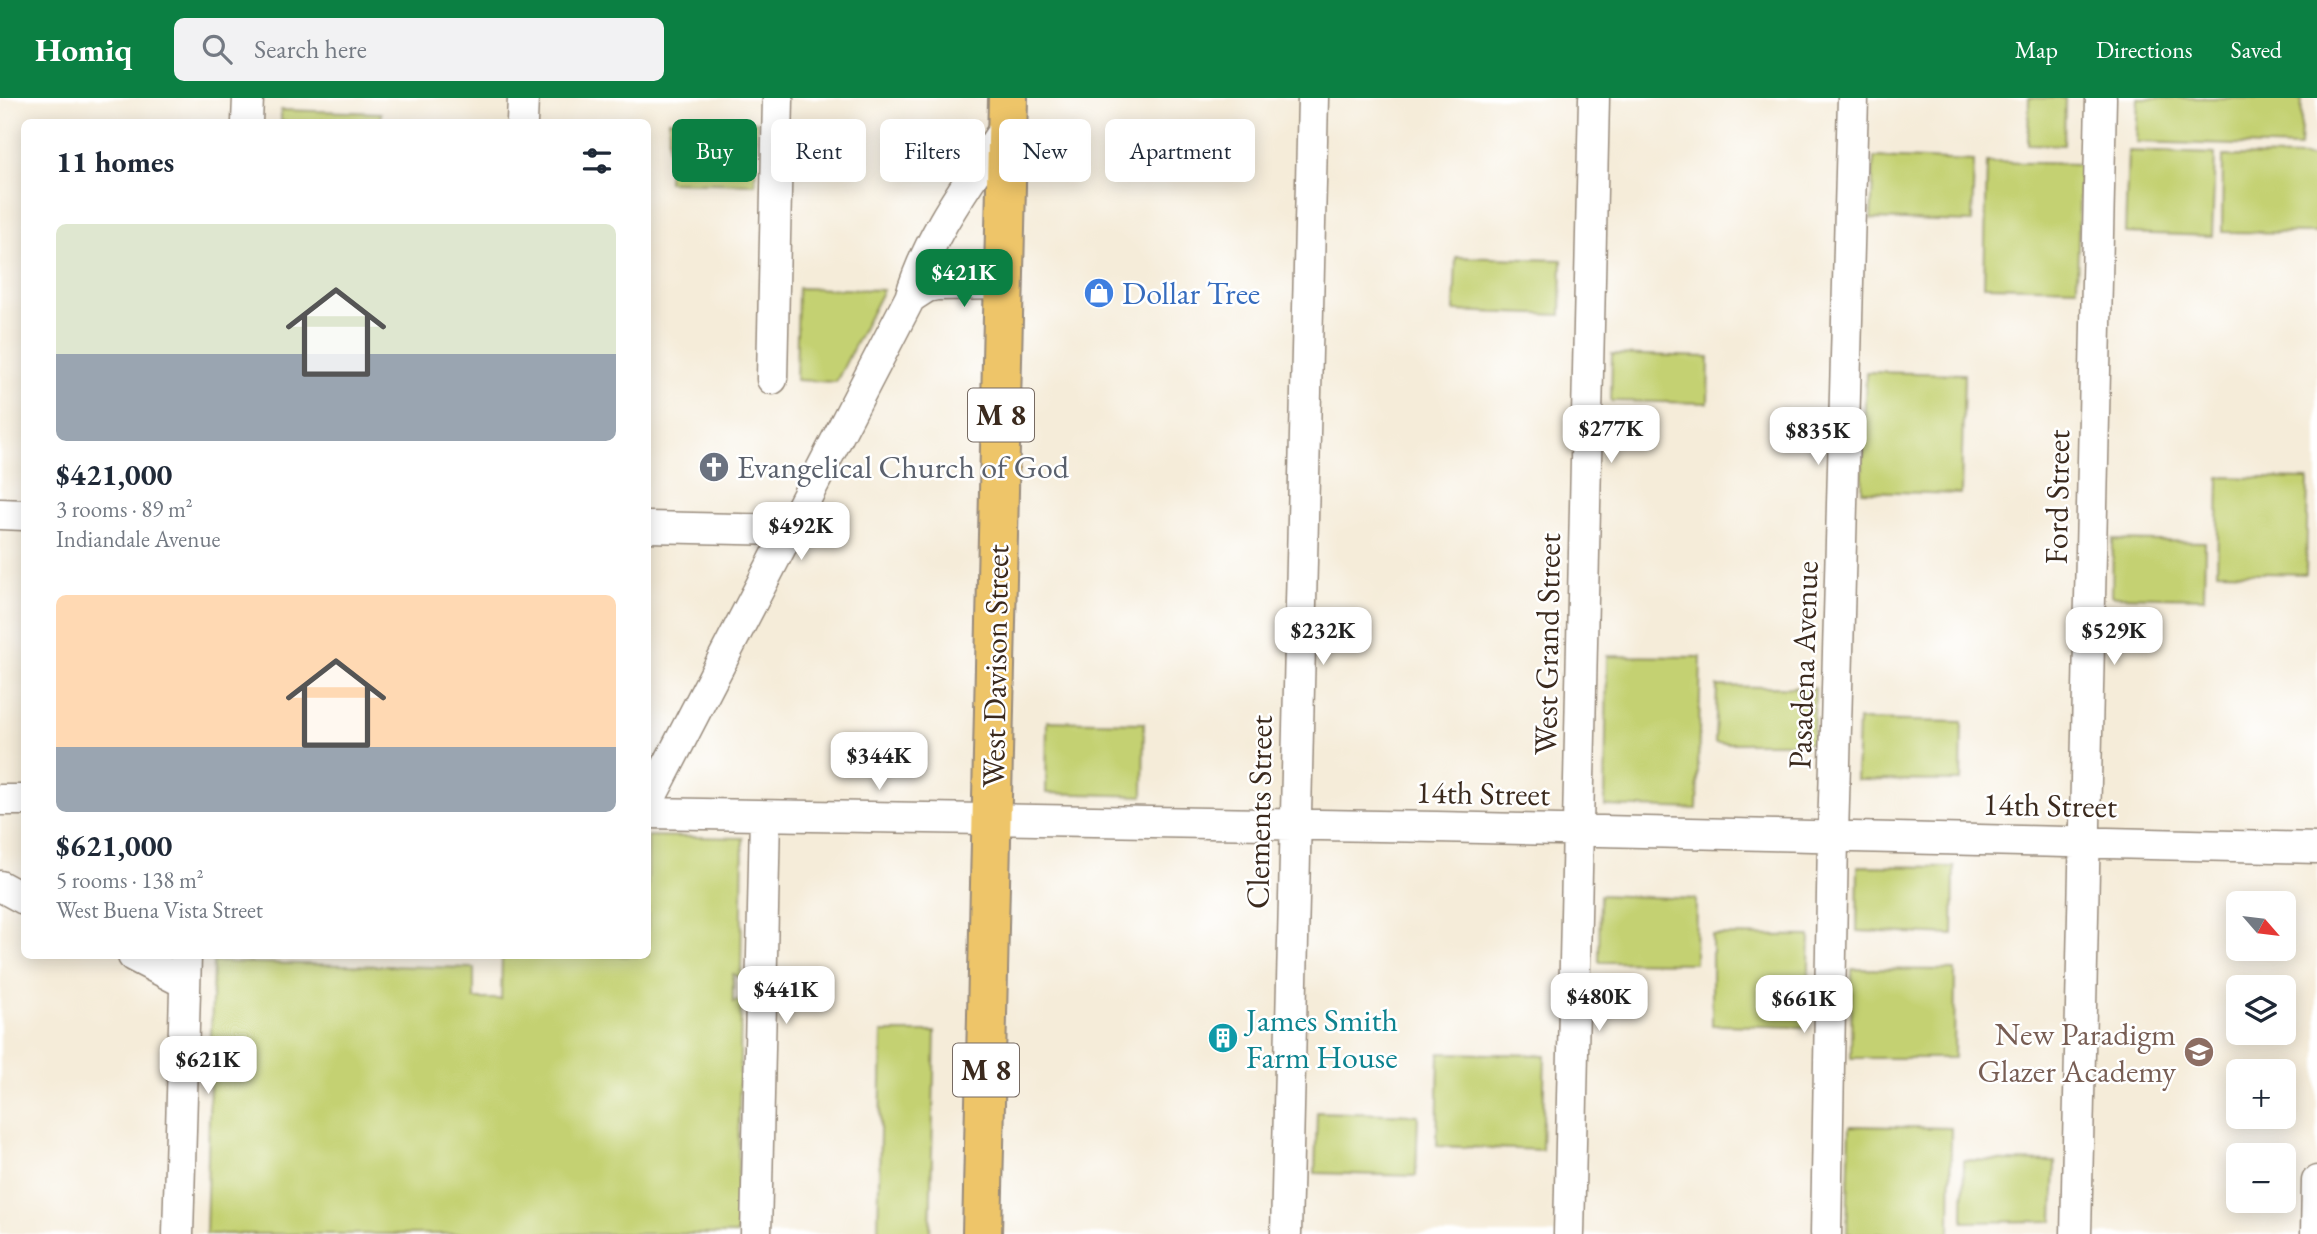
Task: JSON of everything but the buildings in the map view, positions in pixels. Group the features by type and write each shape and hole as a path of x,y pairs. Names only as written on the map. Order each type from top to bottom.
{"highway":[{"name":"West Davison Street","path":"982,1234 1007,112"}],"street":[{"path":"247,119 248,98"},
{"path":"522,119 523,98"},
{"path":"772,379 778,98"},
{"name":"Clements Street","path":"1286,1234 1313,98"},
{"name":"West Grand Street","path":"1569,1234 1594,98"},
{"name":"Pasadena Avenue","path":"1826,1234 1833,836 1853,98"},
{"name":"Ford Street","path":"2076,1234 2101,98"},
{"path":"651,797 911,298 925,257 1007,112"},
{"path":"911,298 927,287 936,285 1004,284"},
{"path":"0,514 21,515"},
{"path":"651,527 789,530"},
{"path":"0,800 21,800"},
{"name":"14th Street","path":"651,813 2085,841 2317,848"},
{"path":"756,1234 765,816"},
{"path":"0,886 21,897"},
{"path":"145,959 186,969 178,1234"},
{"path":"2316,1234 2317,1181"}],"green space":[{"path":"2029,98 2065,98 2064,145 2028,144"},
{"path":"2138,98 2302,98 2300,147 2136,142"},
{"path":"281,110 381,113 380,119 281,119"},
{"path":"669,120 672,120 672,182 755,182 755,184 668,182"},
{"path":"2128,151 2215,154 2212,236 2125,233"},
{"path":"2223,156 2317,157 2317,233 2222,232"},
{"path":"1874,157 1974,161 1972,222 1871,219"},
{"path":"1987,162 2080,164 2077,288 1984,286"},
{"path":"1456,257 1562,260 1561,315 1454,311"},
{"path":"798,288 883,290 836,382 796,380"},
{"path":"1612,354 1709,357 1708,403 1611,401"},
{"path":"1866,372 1964,374 1961,494 1862,491"},
{"path":"2219,477 2308,479 2306,574 2217,572"},
{"path":"2113,540 2205,542 2204,598 2112,596"},
{"path":"1607,656 1701,657 1697,809 1605,806"},
{"path":"1717,686 1815,688 1813,743 1715,743"},
{"path":"1858,720 1962,722 1961,781 1856,780"},
{"path":"1047,721 1144,723 1143,796 1046,793"},
{"path":"651,836 743,838 741,978 733,974 733,1002 741,999 737,1234 206,1234 213,962 474,968 474,999 501,999 502,959 651,959"},
{"path":"1858,866 1954,867 1953,935 1857,931"},
{"path":"1600,895 1696,899 1695,963 1599,962"},
{"path":"1712,935 1810,936 1807,1027 1712,1025"},
{"path":"1852,969 1955,970 1954,1058 1851,1058"},
{"path":"882,1032 935,1032 930,1234 878,1234"},
{"path":"1439,1053 1545,1055 1542,1150 1437,1146"},
{"path":"1317,1112 1418,1115 1416,1176 1315,1173"},
{"path":"1850,1126 1951,1128 1950,1234 1847,1234"},
{"path":"1964,1160 2055,1162 2053,1221 1963,1222"}],"place":[{"name":"Dollar Tree","path":"1099,293"},
{"name":"Evangelical Church of God","path":"714,467"},
{"name":"James Smith Farm House","path":"1223,1038"},
{"name":"New Paradigm Glazer Academy","path":"2199,1052"}]}
